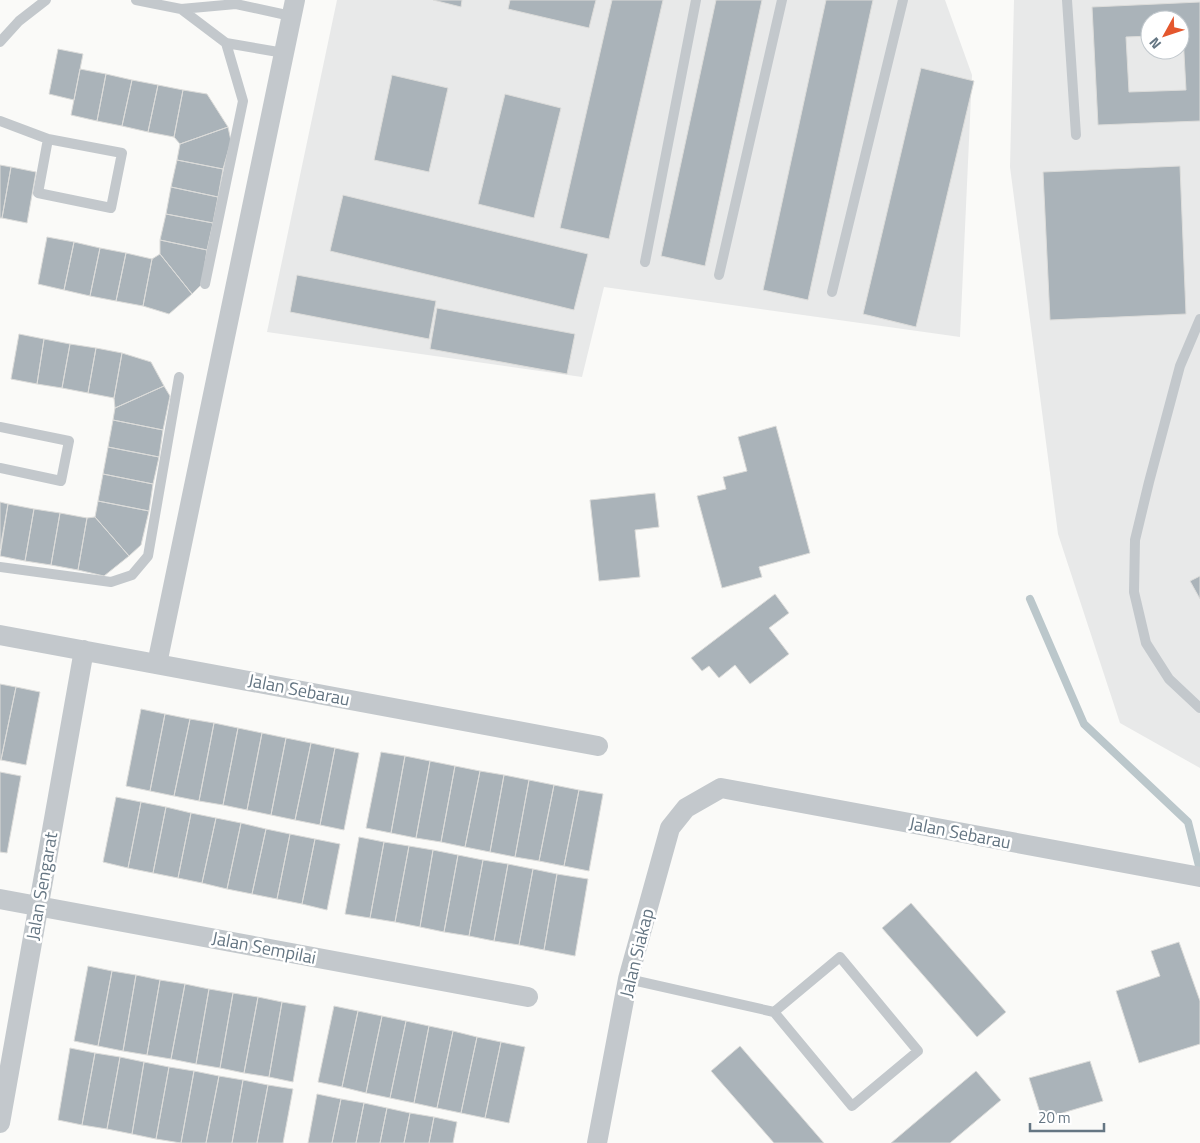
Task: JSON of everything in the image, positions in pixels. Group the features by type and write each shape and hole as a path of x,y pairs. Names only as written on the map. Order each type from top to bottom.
{"street":[{"path":"157,664 293,8"},
{"name":"Jalan Sebarau","path":"0,635 598,746"},
{"name":"Jalan Sengarat","path":"0,1123 84,650"},
{"name":"Jalan Sebarau","path":"721,788 1195,876"},
{"name":"Jalan Siakap","path":"597,1143 628,980 670,828 686,808 721,788"},
{"name":"Jalan Sempilai","path":"0,899 528,997"}],"lane":[{"path":"0,42 19,21 46,0"},
{"path":"136,0 181,8 236,4 293,8"},
{"path":"645,262 696,0"},
{"path":"719,275 782,0"},
{"path":"832,292 903,0"},
{"path":"1067,0 1076,135"},
{"path":"181,8 226,42 284,53"},
{"path":"205,284 243,101 226,42"},
{"path":"0,121 48,139 122,153 111,208 38,193 48,139"},
{"path":"1200,319 1180,366 1149,482 1135,540 1134,592 1146,643 1169,678 1200,708"},
{"path":"0,567 111,582 132,575 148,556 179,378"},
{"path":"0,427 69,442 61,481 0,468"},
{"path":"628,980 774,1012 852,1106 918,1051 840,957 774,1012"}],"shaded area":[{"path":"337,0 945,0 972,75 960,337 604,287 582,377 267,332"},
{"path":"1014,0 1200,0 1200,768 1120,723 1058,534 1010,167"}],"building":[{"path":"433,0 462,0 461,7"},
{"path":"510,0 596,0 589,28 508,9"},
{"path":"612,0 663,0 609,239 560,228"},
{"path":"716,0 762,0 705,266 661,256"},
{"path":"826,0 873,0 808,300 763,290"},
{"path":"1200,2 1200,121 1098,125 1092,7"},
{"path":"58,49 83,54 74,100 49,94"},
{"path":"921,68 974,81 916,327 863,314"},
{"path":"80,69 106,74 97,121 71,115"},
{"path":"106,74 132,80 122,126 97,121"},
{"path":"392,75 448,88 429,172 374,160"},
{"path":"132,80 158,85 148,132 122,126"},
{"path":"158,85 183,90 174,137 148,132"},
{"path":"183,90 207,94 228,127 180,144 174,137"},
{"path":"505,94 561,108 534,218 478,204"},
{"path":"228,127 231,141 223,169 177,160 180,144"},
{"path":"177,160 223,169 218,197 171,187"},
{"path":"0,165 11,167 2,218 0,218"},
{"path":"1180,166 1186,314 1050,320 1043,172"},
{"path":"11,167 36,172 27,223 2,218"},
{"path":"171,187 218,197 213,223 166,214"},
{"path":"343,195 588,254 574,310 330,251"},
{"path":"166,214 213,223 207,250 160,240"},
{"path":"47,237 74,242 64,290 38,284"},
{"path":"160,240 207,250 202,284 192,294 160,254"},
{"path":"74,242 100,248 90,296 64,290"},
{"path":"100,248 126,253 116,301 90,296"},
{"path":"126,253 152,259 143,306 116,301"},
{"path":"160,254 192,294 169,314 143,306 152,259"},
{"path":"297,275 436,301 429,339 290,312"},
{"path":"437,308 575,334 567,374 430,349"},
{"path":"19,334 44,339 37,384 11,379"},
{"path":"44,339 70,344 62,388 37,384"},
{"path":"70,344 96,348 88,393 62,388"},
{"path":"96,348 122,353 114,398 88,393"},
{"path":"122,353 151,362 164,386 115,408 114,398"},
{"path":"164,386 170,396 163,430 113,420 115,408"},
{"path":"113,420 163,430 159,457 108,447"},
{"path":"776,426 810,553 759,567 762,577 722,588 697,496 726,489 723,477 747,471 738,437"},
{"path":"108,447 159,457 153,484 103,474"},
{"path":"103,474 153,484 149,511 98,501"},
{"path":"655,493 659,527 635,530 640,577 599,581 590,500"},
{"path":"98,501 149,511 141,545 129,556 95,517"},
{"path":"0,502 8,504 0,549"},
{"path":"8,504 34,509 25,561 0,556"},
{"path":"34,509 60,513 51,565 25,561"},
{"path":"60,513 87,518 78,570 51,565"},
{"path":"95,517 129,556 104,576 78,570 87,518"},
{"path":"1200,576 1200,599 1190,581"},
{"path":"775,594 789,613 769,628 789,654 750,684 735,665 719,678 709,666 702,671 691,658"},
{"path":"0,684 16,687 1,760 0,760"},
{"path":"16,687 40,692 26,765 1,760"},
{"path":"141,709 165,714 150,791 126,786"},
{"path":"165,714 190,719 174,796 150,791"},
{"path":"190,719 214,723 199,801 174,796"},
{"path":"214,723 238,728 223,805 199,801"},
{"path":"238,728 262,733 247,810 223,805"},
{"path":"262,733 286,738 271,815 247,810"},
{"path":"286,738 311,743 295,820 271,815"},
{"path":"311,743 335,748 320,825 295,820"},
{"path":"335,748 359,753 344,830 320,825"},
{"path":"381,752 405,756 391,833 366,828"},
{"path":"405,756 430,761 416,838 391,833"},
{"path":"430,761 455,766 441,842 416,838"},
{"path":"455,766 480,771 465,847 441,842"},
{"path":"480,771 504,775 490,852 465,847"},
{"path":"0,772 21,776 7,853 0,852"},
{"path":"504,775 529,780 515,857 490,852"},
{"path":"529,780 554,785 539,861 515,857"},
{"path":"554,785 579,790 564,866 539,861"},
{"path":"579,790 603,794 589,871 564,866"},
{"path":"116,797 141,802 128,868 103,862"},
{"path":"141,802 166,807 153,873 128,868"},
{"path":"166,807 191,813 178,878 153,873"},
{"path":"191,813 216,818 202,883 178,878"},
{"path":"216,818 241,823 227,889 202,883"},
{"path":"241,823 266,829 252,894 227,889"},
{"path":"266,829 290,834 277,899 252,894"},
{"path":"290,834 315,839 302,904 277,899"},
{"path":"359,837 384,842 370,918 345,914"},
{"path":"315,839 340,844 327,910 302,904"},
{"path":"384,842 409,846 395,922 370,918"},
{"path":"409,846 433,850 420,927 395,922"},
{"path":"433,850 458,855 444,932 420,927"},
{"path":"458,855 483,860 469,936 444,932"},
{"path":"483,860 508,864 494,941 469,936"},
{"path":"508,864 533,869 519,945 494,941"},
{"path":"533,869 557,874 544,950 519,945"},
{"path":"557,874 588,879 575,956 544,950"},
{"path":"911,903 1006,1012 977,1037 882,928"},
{"path":"1179,942 1200,1001 1200,1044 1139,1063 1116,991 1160,976 1151,951"},
{"path":"88,966 112,971 98,1046 74,1041"},
{"path":"112,971 136,975 123,1051 98,1046"},
{"path":"136,975 160,980 147,1055 123,1051"},
{"path":"160,980 185,984 171,1059 147,1055"},
{"path":"185,984 209,989 196,1064 171,1059"},
{"path":"209,989 233,993 220,1068 196,1064"},
{"path":"233,993 258,997 244,1073 220,1068"},
{"path":"258,997 282,1002 269,1077 244,1073"},
{"path":"282,1002 306,1006 293,1082 269,1077"},
{"path":"334,1006 358,1011 342,1087 318,1082"},
{"path":"358,1011 382,1016 366,1093 342,1087"},
{"path":"382,1016 406,1021 390,1098 366,1093"},
{"path":"406,1021 429,1026 414,1103 390,1098"},
{"path":"429,1026 453,1031 437,1108 414,1103"},
{"path":"453,1031 477,1037 461,1113 437,1108"},
{"path":"477,1037 501,1042 485,1118 461,1113"},
{"path":"501,1042 525,1047 509,1123 485,1118"},
{"path":"740,1046 824,1143 774,1143 711,1071"},
{"path":"70,1048 95,1053 82,1125 58,1120"},
{"path":"95,1053 120,1057 107,1129 82,1125"},
{"path":"120,1057 144,1062 132,1134 107,1129"},
{"path":"1090,1061 1103,1101 1042,1119 1029,1078"},
{"path":"144,1062 169,1067 156,1139 132,1134"},
{"path":"169,1067 194,1071 181,1143 156,1139"},
{"path":"194,1071 219,1076 206,1143 181,1143"},
{"path":"976,1071 1001,1100 950,1143 891,1143"},
{"path":"219,1076 243,1080 232,1143 206,1143"},
{"path":"243,1080 268,1085 257,1143 232,1143"},
{"path":"268,1085 293,1089 283,1143 257,1143"},
{"path":"317,1094 341,1099 332,1143 308,1143"},
{"path":"341,1099 364,1103 356,1143 332,1143"},
{"path":"364,1103 387,1108 380,1143 356,1143"},
{"path":"387,1108 410,1113 404,1143 380,1143"},
{"path":"410,1113 434,1117 429,1143 404,1143"},
{"path":"434,1117 457,1122 453,1143 429,1143"}],"waterway":[{"path":"1030,599 1084,724 1188,822 1200,870"}]}
